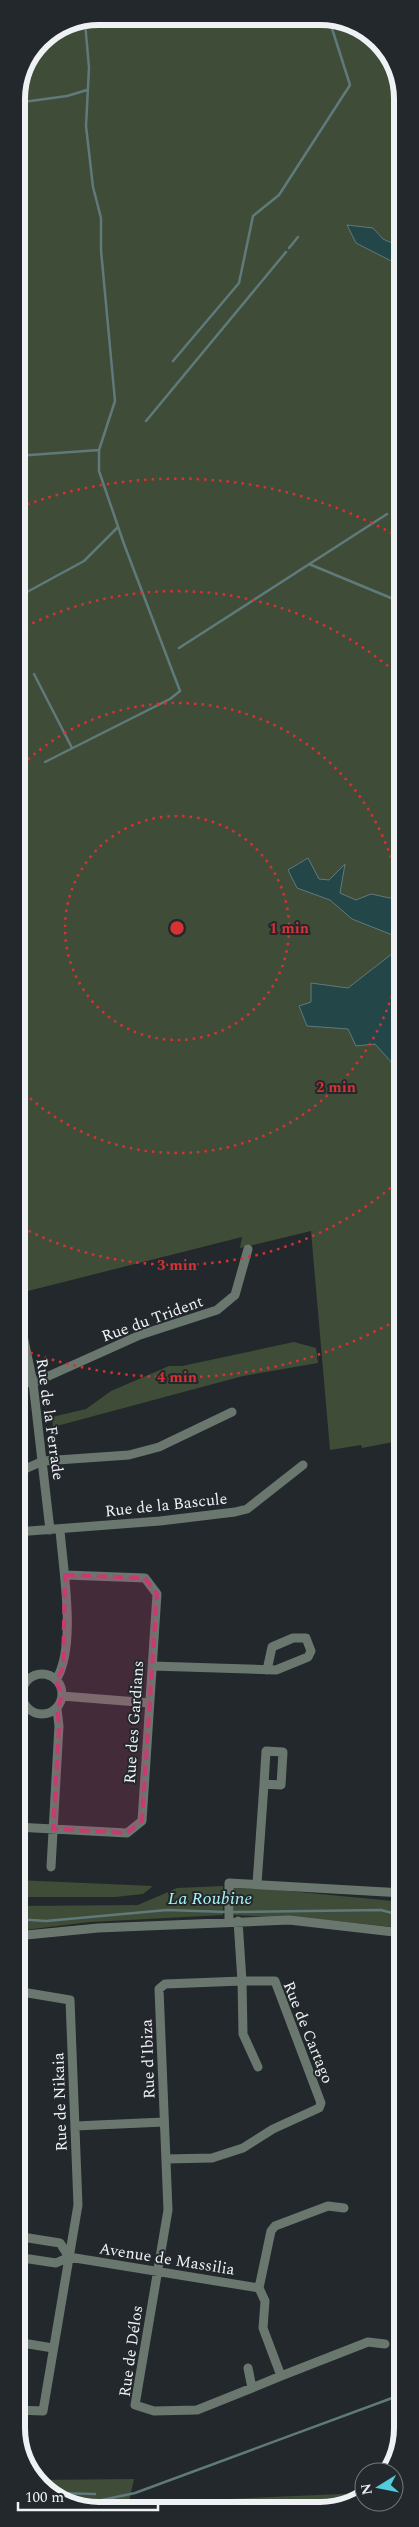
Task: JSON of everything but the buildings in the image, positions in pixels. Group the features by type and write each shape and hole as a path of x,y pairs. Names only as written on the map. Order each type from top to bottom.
{"street":[{"name":"Rue du Trident","path":"33,1383 140,1336 217,1310 235,1295 248,1249"},
{"name":"Rue de la Ferrade","path":"25,1345 33,1383 50,1530"},
{"path":"25,1382 33,1383"},
{"path":"25,1469 43,1461 129,1456 159,1447 232,1412"},
{"name":"Rue de la Bascule","path":"25,1531 160,1521 247,1509 304,1465"},
{"path":"56,1680 63,1668 65,1575 60,1530"},
{"name":"Rue des Gardians","path":"25,1827 128,1833 142,1821 156,1594 145,1578 65,1575"},
{"path":"152,1666 267,1670 291,1666 308,1657 311,1651 306,1638 293,1638 272,1647 267,1670"},
{"path":"25,1685 32,1677 44,1674 56,1680 62,1696 57,1709 60,1726 51,1867"},
{"path":"62,1696 150,1703"},
{"path":"25,1705 31,1712 44,1714 57,1709"},
{"path":"258,1884 264,1784"},
{"path":"258,2067 242,2034 242,1980 229,1886 258,1884 394,1892"},
{"path":"25,1935 98,1928 288,1920 394,1932"},
{"name":"Rue d'Ibiza","path":"157,2272 168,2210 159,1989 165,1984 242,1980"},
{"name":"Rue de Cartago","path":"166,2159 212,2158 243,2148 273,2129 319,2108 321,2103 275,1981 242,1980"},
{"name":"Rue de Nikaia","path":"25,1992 70,2000 78,2205 43,2411 25,2410"},
{"path":"75,2126 164,2122"},
{"path":"281,2376 263,2328 265,2301 260,2288 271,2231 275,2226 328,2206 344,2208"},
{"path":"25,2237 60,2243 70,2257"},
{"name":"Avenue de Massilia","path":"25,2258 56,2262 70,2257 260,2288"},
{"name":"Rue de Délos","path":"157,2272 135,2405 154,2411 197,2410 368,2342 385,2344"},
{"path":"25,2343 53,2348"},
{"path":"248,2368 252,2388"}],"highlighted area":[{"path":"65,1575 145,1578 157,1594 142,1821 127,1833 53,1829 59,1726 57,1709 62,1696 56,1680 63,1668"}],"green space":[{"path":"84,26 330,26 361,37 376,50 388,71 394,94 394,244 383,239 373,228 356,243 394,262 394,1442 362,1448 361,1445 330,1450 311,1231 240,1248 242,1237 25,1292 25,99 26,84 37,58 58,37"},
{"path":"294,1342 316,1348 318,1363 243,1376 53,1427 52,1417 86,1409 111,1391 169,1366 182,1366"},
{"path":"25,1880 153,1886 143,1894 115,1897 25,1897"},
{"path":"223,1886 223,1915 90,1922 25,1930 25,1906 138,1905 177,1888"},
{"path":"233,1888 268,1889 394,1901 394,1927 327,1920 234,1915"},
{"path":"134,2479 129,2501 180,2501 354,2493 325,2502 99,2502 84,2501 62,2492 46,2480"}],"water":[{"path":"347,225 373,228 383,239 394,244 394,262 356,243"},
{"path":"308,858 319,879 329,880 345,864 340,893 356,900 371,894 390,898 394,896 394,936 352,919 330,900 297,888 288,870"},
{"path":"394,952 394,1065 375,1044 356,1046 348,1029 307,1026 299,1006 311,1002 311,983 348,988"}],"waterway":[{"path":"45,762 170,699 180,691 124,544 99,471 99,450 115,401 101,250 101,218 93,187 86,126 89,68 85,26"},
{"path":"173,361 239,283 253,216 279,195 350,85 331,26"},
{"path":"25,102 67,96 87,90"},
{"path":"289,248 298,237"},
{"path":"146,421 286,252"},
{"path":"25,455 99,450"},
{"path":"179,648 387,514"},
{"path":"25,593 84,561 118,527"},
{"path":"309,564 394,599"},
{"path":"34,674 72,748"},
{"name":"La Roubine","path":"25,1920 46,1921 167,1910 227,1912"},
{"name":"La Roubine","path":"232,1912 381,1910 394,1914"},
{"path":"102,2500 135,2493 394,2397"},
{"path":"65,2493 95,2494"}]}
